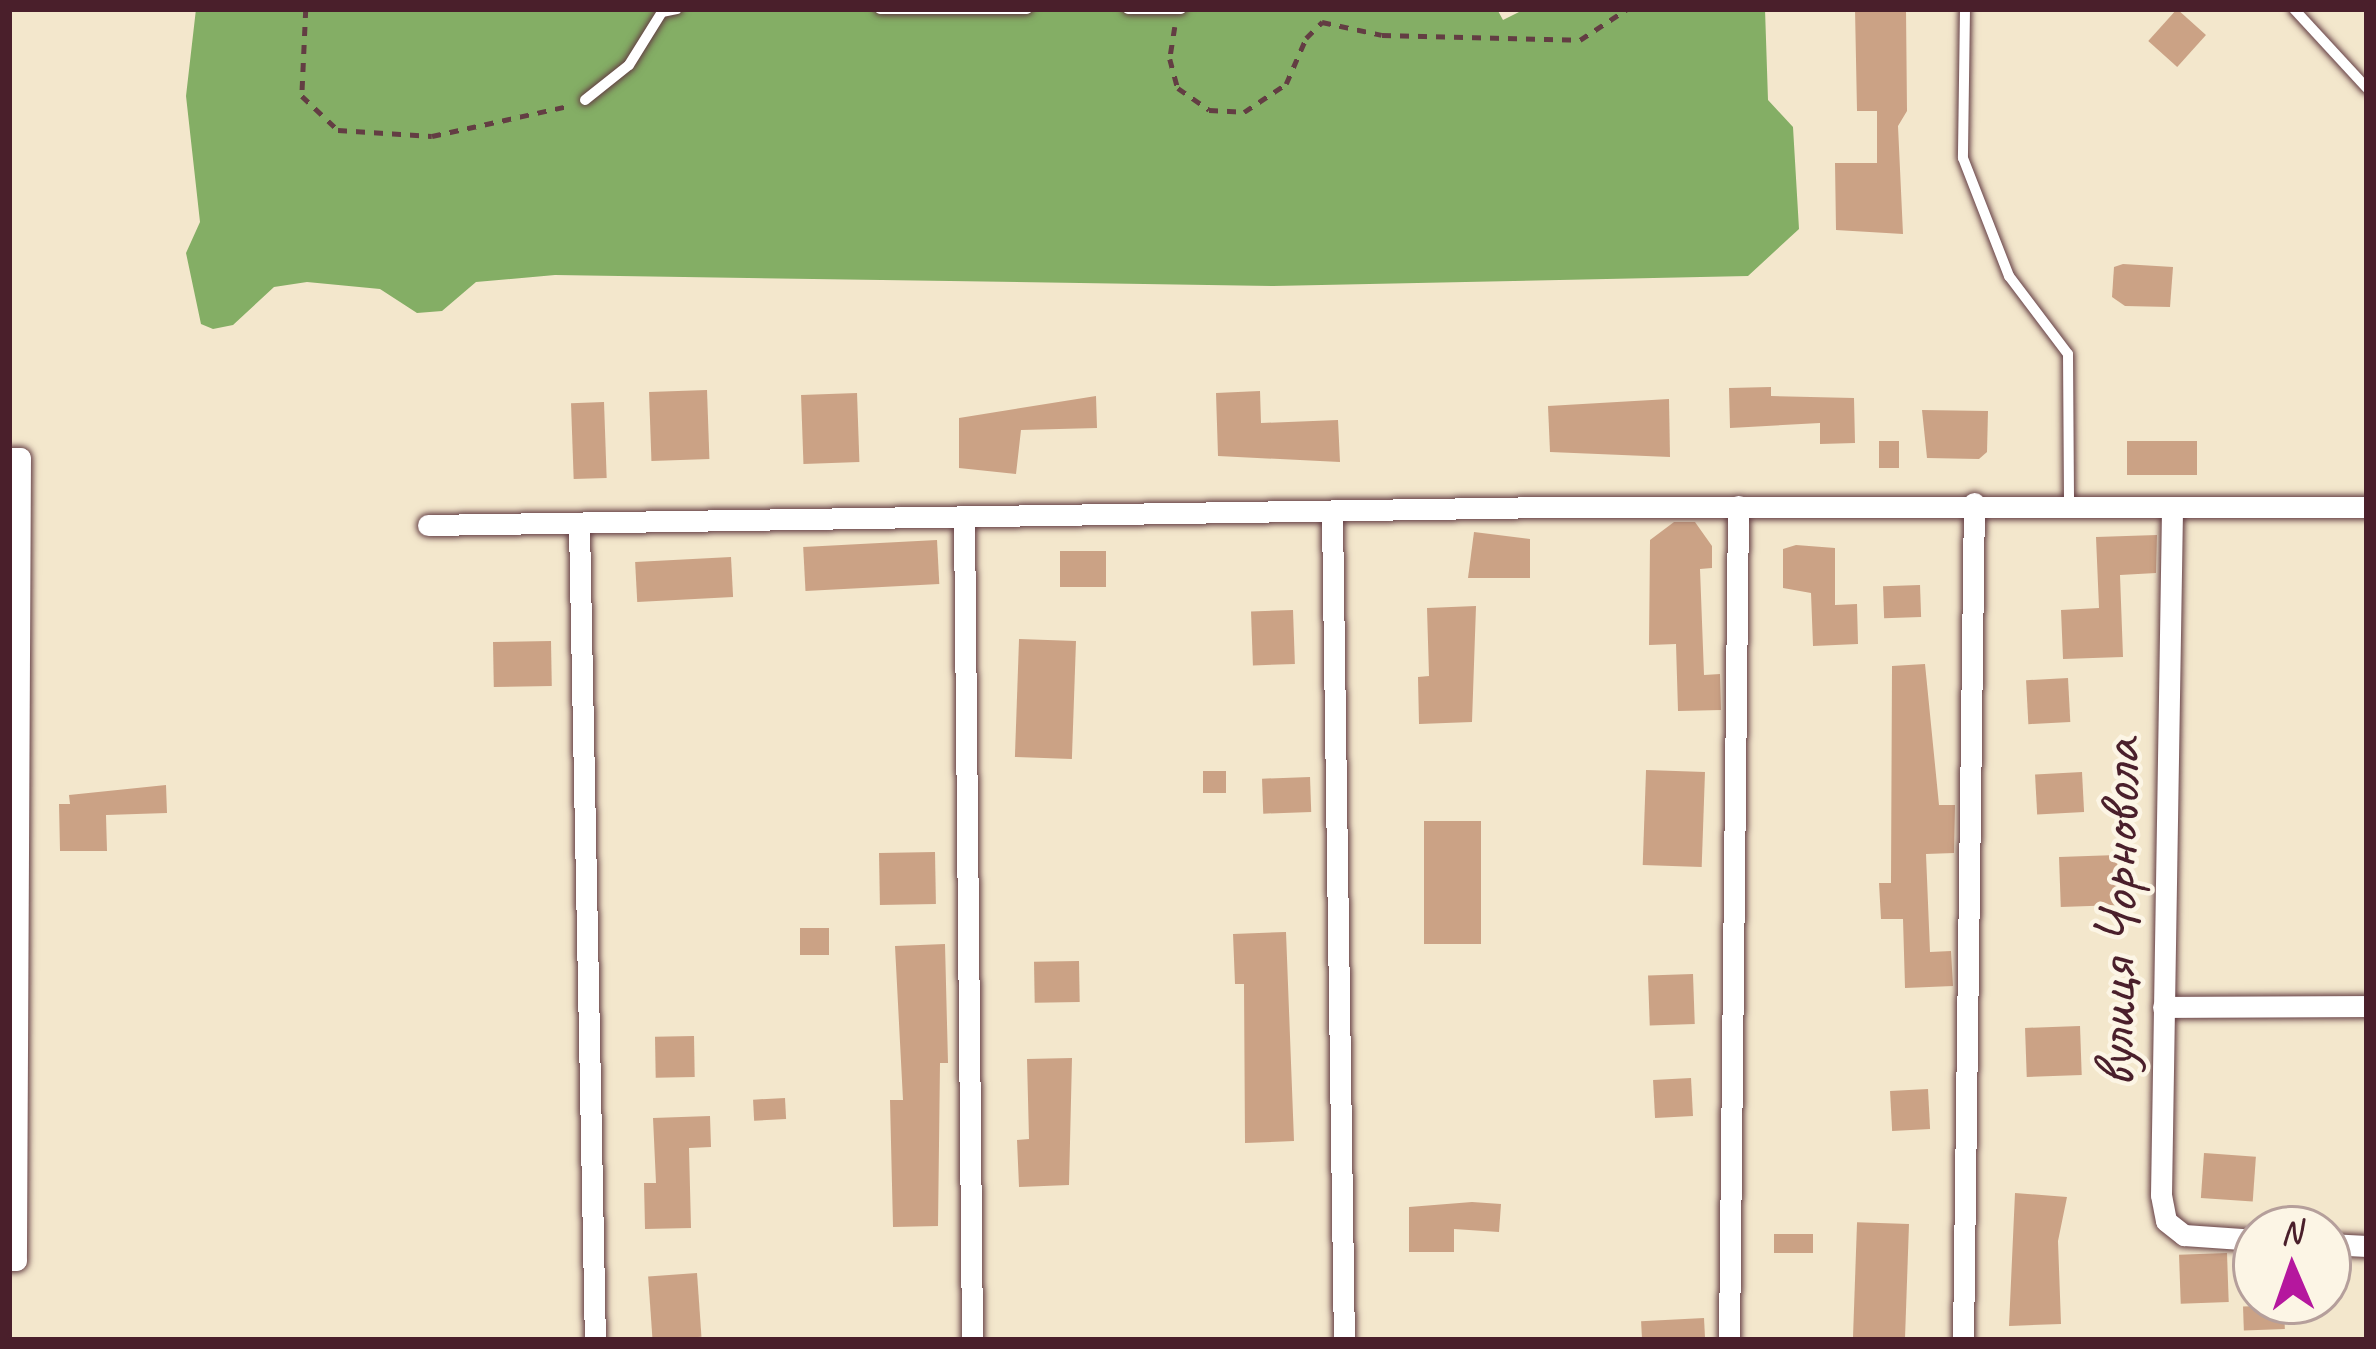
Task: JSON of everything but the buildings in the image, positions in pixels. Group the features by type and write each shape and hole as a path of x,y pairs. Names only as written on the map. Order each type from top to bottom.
{"street":[{"path":"9,458 20,458 13,732 16,1260 9,1260"},
{"path":"1963,1340 1974,503"},
{"path":"428,525 1333,516 1974,503 2172,510 2367,507"},
{"path":"1730,1340 1738,506"},
{"name":"вулиця Чорновола","path":"2172,510 2163,1007 2166,1221 2184,1235 2232,1238"},
{"path":"1333,516 1344,1340"},
{"path":"964,518 972,1340"},
{"path":"579,525 595,1340"},
{"path":"2163,1007 2367,1006"}],"lane":[{"path":"585,100 628,64 662,12 677,9"},
{"path":"880,9 1027,9"},
{"path":"1128,9 1179,12"},
{"path":"1965,9 1963,158 2009,276 2068,354 2069,506"},
{"path":"2294,9 2367,88"}],"path":[{"path":"306,9 302,96 338,130 432,136 525,121 585,100"},
{"path":"1179,12 1170,58 1178,88 1209,110 1244,112 1286,84 1306,38 1322,22 1382,35 1580,40 1627,9"}],"green space":[{"path":"196,9 1497,9 1503,20 1525,9 1765,9 1768,100 1793,127 1799,229 1748,276 1273,286 555,275 476,282 442,311 417,313 380,289 307,282 274,287 233,325 213,329 201,324 186,253 200,222 186,96"}]}
